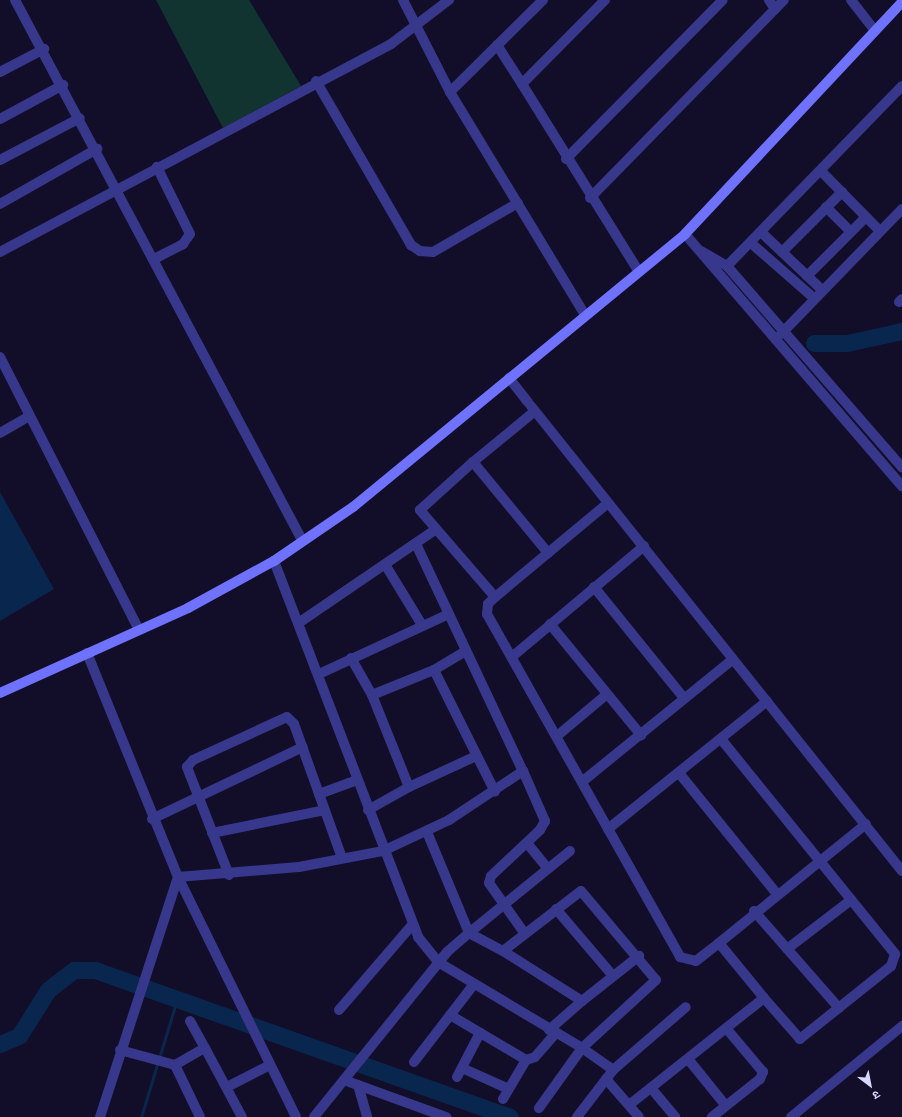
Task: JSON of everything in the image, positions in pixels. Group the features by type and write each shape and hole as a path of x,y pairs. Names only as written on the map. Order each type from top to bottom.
{"main road":[{"path":"0,693 139,630 274,561 302,540 353,507 685,234 902,2"}],"street":[{"path":"15,0 44,48 97,149 116,190 302,540"},
{"path":"403,0 418,25 450,92 585,316"},
{"path":"0,252 316,81 402,38 449,0"},
{"path":"450,92 543,0"},
{"path":"522,84 605,0"},
{"path":"566,159 723,0"},
{"path":"769,0 775,9"},
{"path":"590,198 784,0"},
{"path":"851,0 875,31"},
{"path":"497,45 590,198 639,272"},
{"path":"2,68 44,48"},
{"path":"316,81 411,245 433,252 518,203"},
{"path":"0,119 63,85"},
{"path":"727,266 752,244 902,86"},
{"path":"0,160 80,118"},
{"path":"0,204 97,149"},
{"path":"154,259 183,244 190,234 157,167"},
{"path":"821,171 880,231"},
{"path":"782,252 842,192"},
{"path":"826,208 852,232"},
{"path":"777,339 814,298 902,209"},
{"path":"807,276 866,217"},
{"path":"762,233 822,290"},
{"path":"685,234 701,251 704,260 777,339 902,486"},
{"path":"752,244 814,298"},
{"path":"701,251 711,253 727,266 902,467"},
{"path":"0,357 139,630"},
{"path":"509,378 902,871"},
{"path":"495,597 422,516 423,505 473,462 532,406"},
{"path":"0,432 30,416"},
{"path":"473,462 548,553"},
{"path":"608,502 495,597 488,604 487,614 513,656 680,957 696,961 719,943 754,911 866,824"},
{"path":"300,622 386,566 435,530"},
{"path":"416,544 545,821 527,843 491,876 489,883 525,934"},
{"path":"513,656 644,546"},
{"path":"274,561 300,622 383,851 413,924 438,962 552,1032 582,1048 613,1070"},
{"path":"386,566 422,626"},
{"path":"594,588 684,698"},
{"path":"319,674 448,614"},
{"path":"550,624 641,734"},
{"path":"372,695 434,670 466,650"},
{"path":"87,653 152,819 178,877 296,1117"},
{"path":"352,658 372,695 409,787"},
{"path":"583,781 733,659"},
{"path":"434,670 495,792"},
{"path":"558,736 607,694"},
{"path":"608,829 767,701"},
{"path":"229,875 187,767 193,760 287,718 294,724 342,858"},
{"path":"719,943 800,1039 896,961 895,954 721,739"},
{"path":"152,819 303,747"},
{"path":"368,810 409,787 476,756"},
{"path":"178,877 229,875 383,851 427,832 495,792 523,771"},
{"path":"678,773 776,894"},
{"path":"319,794 357,780"},
{"path":"212,833 325,810"},
{"path":"427,832 469,933 503,951 582,1001"},
{"path":"527,843 548,869"},
{"path":"314,1117 438,962 469,933 570,851"},
{"path":"100,1117 146,969 178,877"},
{"path":"503,951 576,893 586,893 656,980 582,1048 539,1108"},
{"path":"787,949 851,900"},
{"path":"556,909 613,976"},
{"path":"754,911 839,1008"},
{"path":"339,1010 413,924"},
{"path":"503,1099 526,1060 535,1057 552,1032 582,1001 638,956"},
{"path":"414,1062 474,984"},
{"path":"629,1105 764,998"},
{"path":"578,1117 613,1070 686,1007"},
{"path":"450,1015 526,1060"},
{"path":"190,1021 227,1086 242,1117"},
{"path":"791,1117 902,1026"},
{"path":"712,1117 763,1072 726,1028"},
{"path":"457,1078 480,1033"},
{"path":"120,1050 171,1064 205,1048"},
{"path":"688,1059 726,1106"},
{"path":"171,1064 200,1117"},
{"path":"227,1086 270,1065"},
{"path":"462,1068 509,1089"},
{"path":"606,1079 639,1117"},
{"path":"344,1080 446,1117"},
{"path":"358,1085 367,1117"},
{"path":"651,1088 675,1117"}],"green space":[{"path":"156,0 249,0 301,86 223,128"}],"water":[{"path":"0,492 54,589 0,621"}],"waterway":[{"path":"814,343 847,343 902,331"},
{"path":"0,1044 19,1036 48,990 74,970 95,970 510,1117"},
{"path":"141,1117 177,999"}]}
